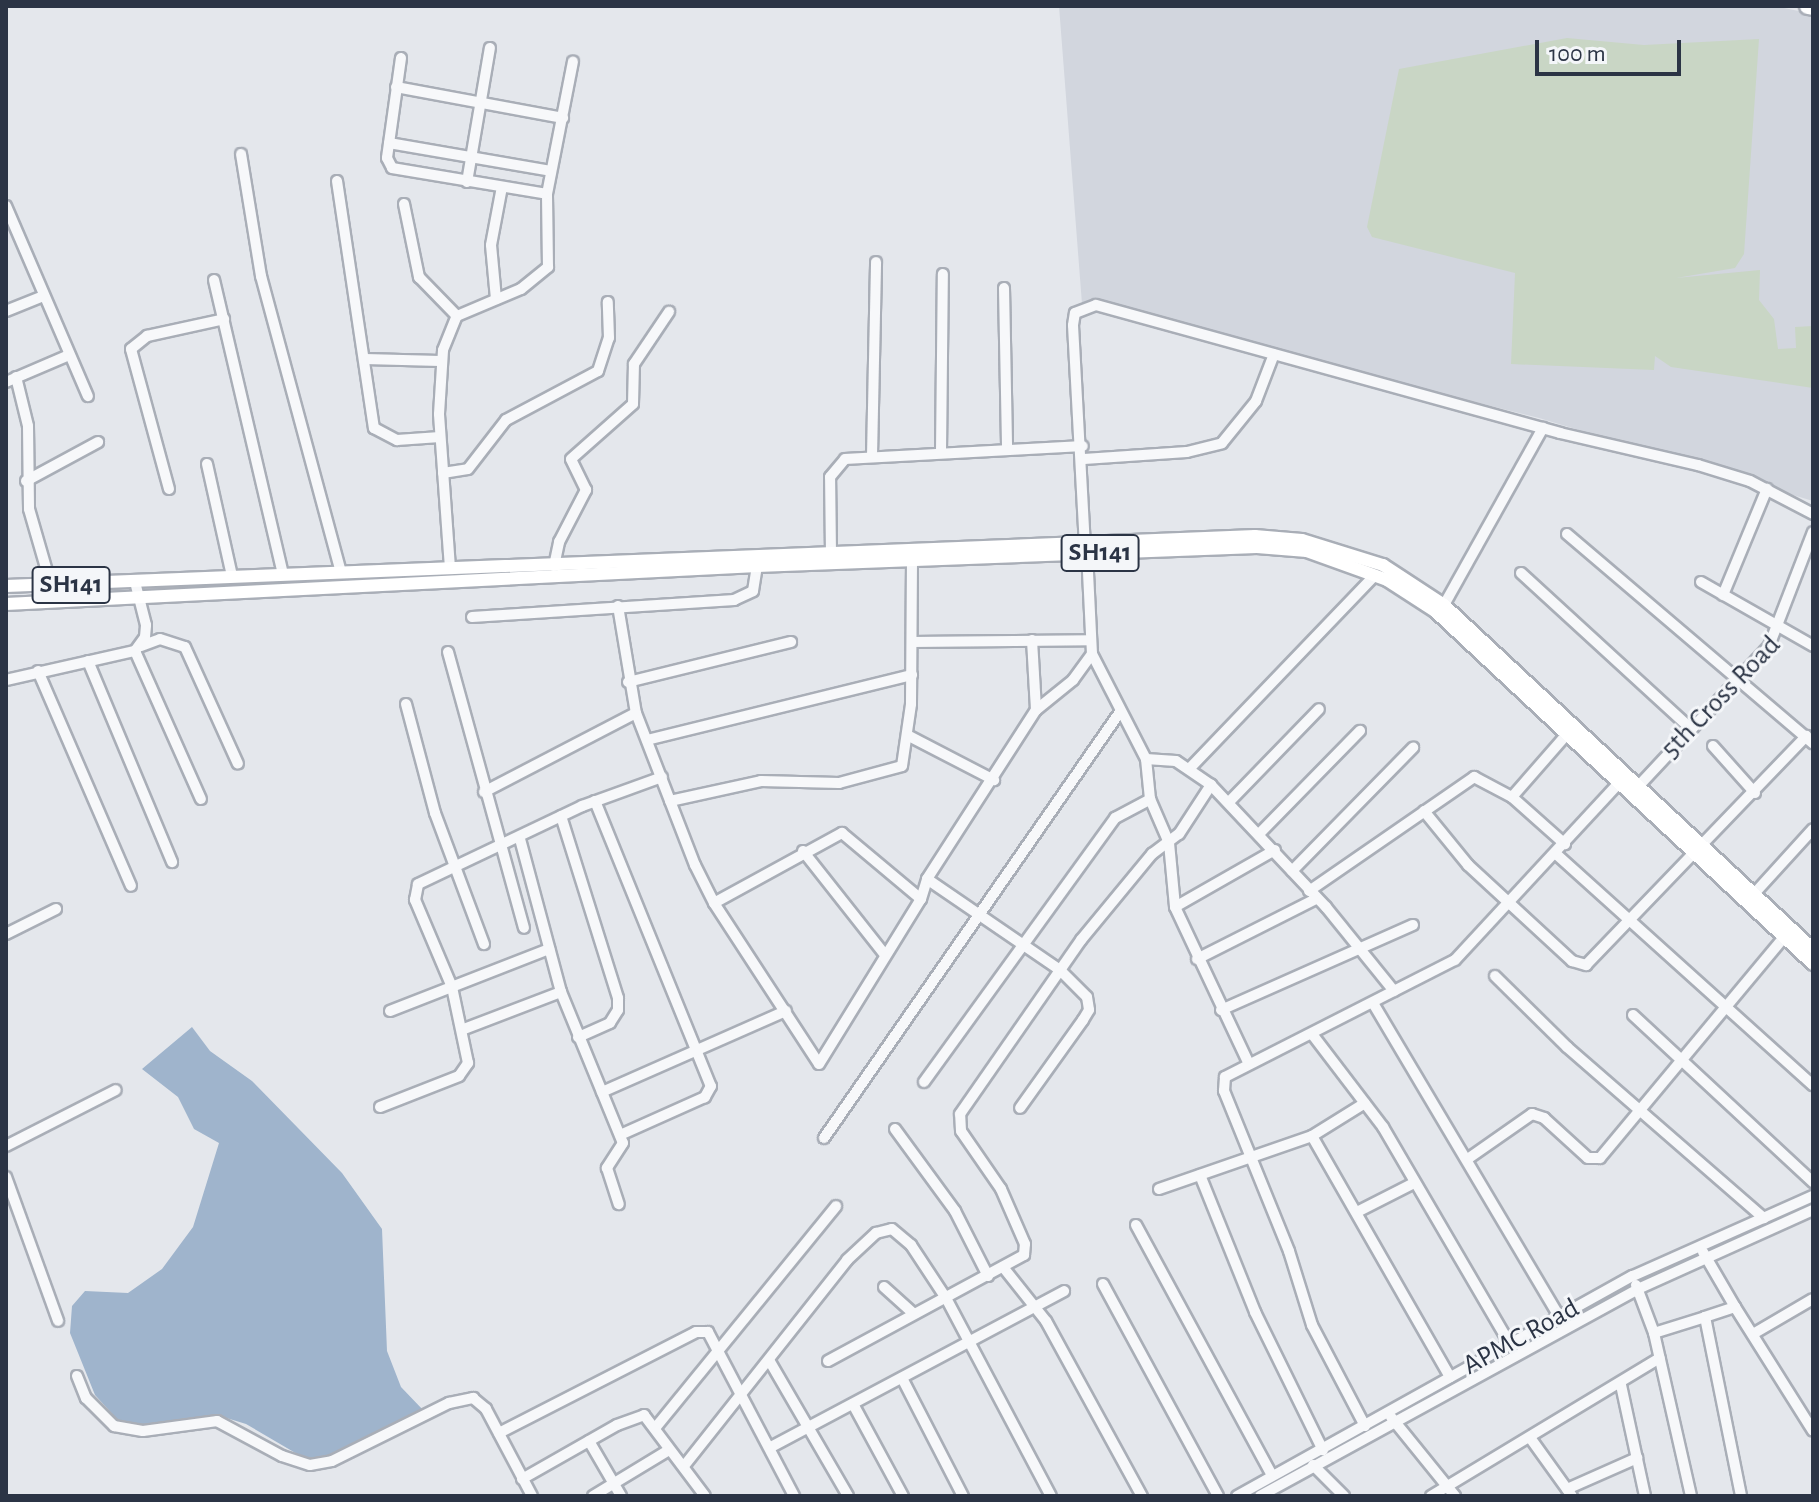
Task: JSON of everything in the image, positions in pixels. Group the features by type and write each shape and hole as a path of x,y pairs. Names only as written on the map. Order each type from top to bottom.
{"main road":[{"name":"SH141","path":"139,597 912,560 1255,536 1302,540 1383,565 1444,605 1813,964"},
{"name":"SH141","path":"232,576 831,554 1279,548 1307,551 1375,575 1435,611 1618,784 1634,791"},
{"path":"135,582 232,576"},
{"name":"SH141","path":"6,586 135,582"},
{"path":"6,604 139,597"},
{"name":"SH141","path":"1698,851 1813,949"}],"street":[{"path":"467,182 490,48"},
{"path":"401,58 389,143 392,168 547,194"},
{"path":"450,568 440,437 440,361 457,316 521,289 548,267 547,194 573,62"},
{"path":"396,87 563,118"},
{"path":"389,143 551,171"},
{"path":"241,154 261,276 341,572"},
{"path":"337,181 365,359 369,406 378,435 397,440 440,437"},
{"path":"496,299 491,245 502,187"},
{"path":"404,204 419,277 457,316"},
{"path":"6,206 88,396"},
{"path":"872,456 876,262"},
{"path":"941,452 943,274"},
{"path":"214,280 283,574"},
{"path":"1004,288 1007,449"},
{"path":"6,311 43,296"},
{"path":"443,473 468,469 506,420 598,371 609,338 608,302"},
{"path":"1248,1062 1175,907 1169,843 1150,799 1146,759 1092,654 1084,459 1073,325 1075,313 1087,305 1543,428 1698,465 1767,489 1813,514"},
{"path":"554,566 559,542 586,490 571,459 633,404 634,364 669,312"},
{"path":"169,489 131,349 147,336 224,319"},
{"path":"1084,459 1187,452 1222,443 1256,401 1274,354"},
{"path":"51,585 35,535 26,481 28,426 11,380 69,355"},
{"path":"365,359 440,361"},
{"path":"1444,605 1543,428"},
{"path":"26,481 98,442"},
{"path":"831,554 832,469 845,459 1083,446"},
{"path":"207,464 232,576"},
{"path":"1723,595 1767,489"},
{"path":"1701,582 1779,629 1813,532"},
{"path":"1424,811 1510,903 1583,965 1631,922 1810,740 1567,534"},
{"path":"670,801 761,781 822,784 882,774 902,766 909,736 912,675 912,560"},
{"path":"472,617 742,599 757,584 757,566"},
{"path":"1521,573 1690,728"},
{"path":"1191,767 1375,575"},
{"path":"135,582 146,625 138,648 201,799"},
{"path":"618,606 628,682 636,713 714,903 819,1064 921,899 927,879 994,780 1036,710 1073,680 1092,654"},
{"name":"5th Cross Road","path":"1634,791 1779,629 1813,646"},
{"path":"6,680 138,648 160,639 185,647 238,764"},
{"path":"1032,640 1036,710"},
{"path":"912,642 1091,640"},
{"path":"628,682 791,642"},
{"path":"448,652 498,848 524,928"},
{"path":"88,661 172,862"},
{"path":"38,671 131,886"},
{"path":"647,740 912,675"},
{"path":"406,704 454,867 484,944"},
{"path":"1229,802 1319,709"},
{"path":"824,1138 1120,712"},
{"path":"484,792 636,713"},
{"path":"1260,833 1360,731"},
{"path":"1512,797 1566,735"},
{"path":"909,736 994,780"},
{"path":"1713,746 1755,793"},
{"path":"1292,871 1413,748"},
{"path":"1146,759 1191,767 1211,785 1260,833 1394,991"},
{"path":"380,1107 464,1073 468,1063 464,1029 452,987 415,892 422,880 520,839 595,801 662,777"},
{"path":"1197,959 1312,895 1474,777 1512,797 1565,844"},
{"path":"1365,1426 1312,1325 1223,1083 1232,1070 1312,1034 1455,960 1618,784"},
{"path":"828,1361 1024,1255 1025,1244 997,1179 961,1131 959,1120 1060,970 1124,884 1169,843 1211,785"},
{"path":"924,1082 1020,943 1115,818 1150,799"},
{"path":"595,801 696,1050 710,1093 620,1135"},
{"path":"561,816 618,998 618,1010 610,1023 578,1037"},
{"path":"1753,895 1813,829"},
{"path":"714,903 834,834 851,837 921,899"},
{"path":"520,839 561,992 620,1135 622,1150 607,1168 619,1204"},
{"path":"1175,907 1275,850"},
{"path":"803,851 885,955"},
{"path":"1555,853 1725,1011 1813,1085"},
{"path":"927,879 1060,970 1087,997 1089,1010 1020,1108"},
{"path":"6,934 56,909"},
{"path":"1221,1010 1413,925"},
{"path":"1469,1158 1532,1114 1544,1118 1596,1160 1684,1062 1783,938"},
{"path":"390,1011 549,949"},
{"path":"1495,976 1641,1113 1764,1218"},
{"path":"464,1029 561,992"},
{"path":"1373,1003 1469,1158 1558,1315"},
{"path":"602,1092 786,1011"},
{"path":"1633,1015 1813,1182"},
{"path":"1312,1034 1365,1103 1509,1343"},
{"path":"6,1146 116,1090"},
{"path":"1159,1189 1312,1136 1365,1103"},
{"path":"895,1129 955,1211 988,1276"},
{"path":"1312,1136 1450,1377"},
{"path":"1200,1175 1255,1312 1323,1450"},
{"path":"6,1177 58,1321"},
{"path":"1357,1212 1414,1183"},
{"name":"APMC Road","path":"1237,1496 1365,1426 1391,1417 1638,1289 1764,1218 1813,1196"},
{"path":"656,1427 836,1206"},
{"name":"APMC Road","path":"1263,1496 1450,1377 1633,1276 1703,1253 1813,1210"},
{"path":"1136,1225 1272,1476"},
{"path":"684,1466 847,1260 883,1229 898,1231 911,1245 946,1298 1051,1496"},
{"path":"1703,1253 1735,1307 1810,1416 1813,1431"},
{"path":"1003,1267 1046,1321 1142,1496"},
{"path":"1633,1276 1654,1333 1691,1496"},
{"path":"1103,1284 1218,1496"},
{"path":"884,1287 914,1314"},
{"path":"771,1447 1064,1291"},
{"path":"1753,1334 1813,1299"},
{"path":"1654,1333 1735,1307"},
{"path":"1705,1317 1741,1496"},
{"path":"499,1433 696,1332 708,1332 719,1349 740,1399 771,1447 794,1496"},
{"path":"1431,1496 1452,1492 1660,1358"},
{"path":"769,1360 812,1426 848,1496"},
{"path":"77,1376 86,1398 114,1426 143,1431 217,1421 282,1456 310,1465 332,1461 467,1397 482,1402 532,1496"},
{"path":"902,1378 963,1496"},
{"path":"1621,1385 1645,1496"},
{"path":"853,1404 903,1496"},
{"path":"522,1479 639,1415 656,1427 669,1450 705,1496"},
{"path":"1391,1417 1452,1492"},
{"path":"1531,1439 1570,1492 1637,1458"},
{"path":"589,1441 621,1496"},
{"path":"593,1496 669,1450"},
{"path":"1313,1465 1344,1496"}],"shaded area":[{"path":"1059,6 1775,6 1813,14 1813,501 1539,418 1082,304"}],"green space":[{"path":"1567,38 1644,45 1759,39 1744,254 1735,268 1676,278 1760,270 1759,300 1774,319 1778,349 1796,348 1795,327 1813,326 1813,388 1671,367 1655,356 1654,370 1511,364 1515,273 1372,237 1367,227 1399,69"}],"water":[{"path":"192,1027 210,1051 252,1081 342,1173 382,1229 387,1351 401,1387 424,1411 332,1461 304,1458 246,1424 220,1416 126,1429 95,1395 70,1333 72,1306 85,1291 128,1293 162,1269 193,1227 219,1143 194,1129 178,1097 142,1069"}]}
